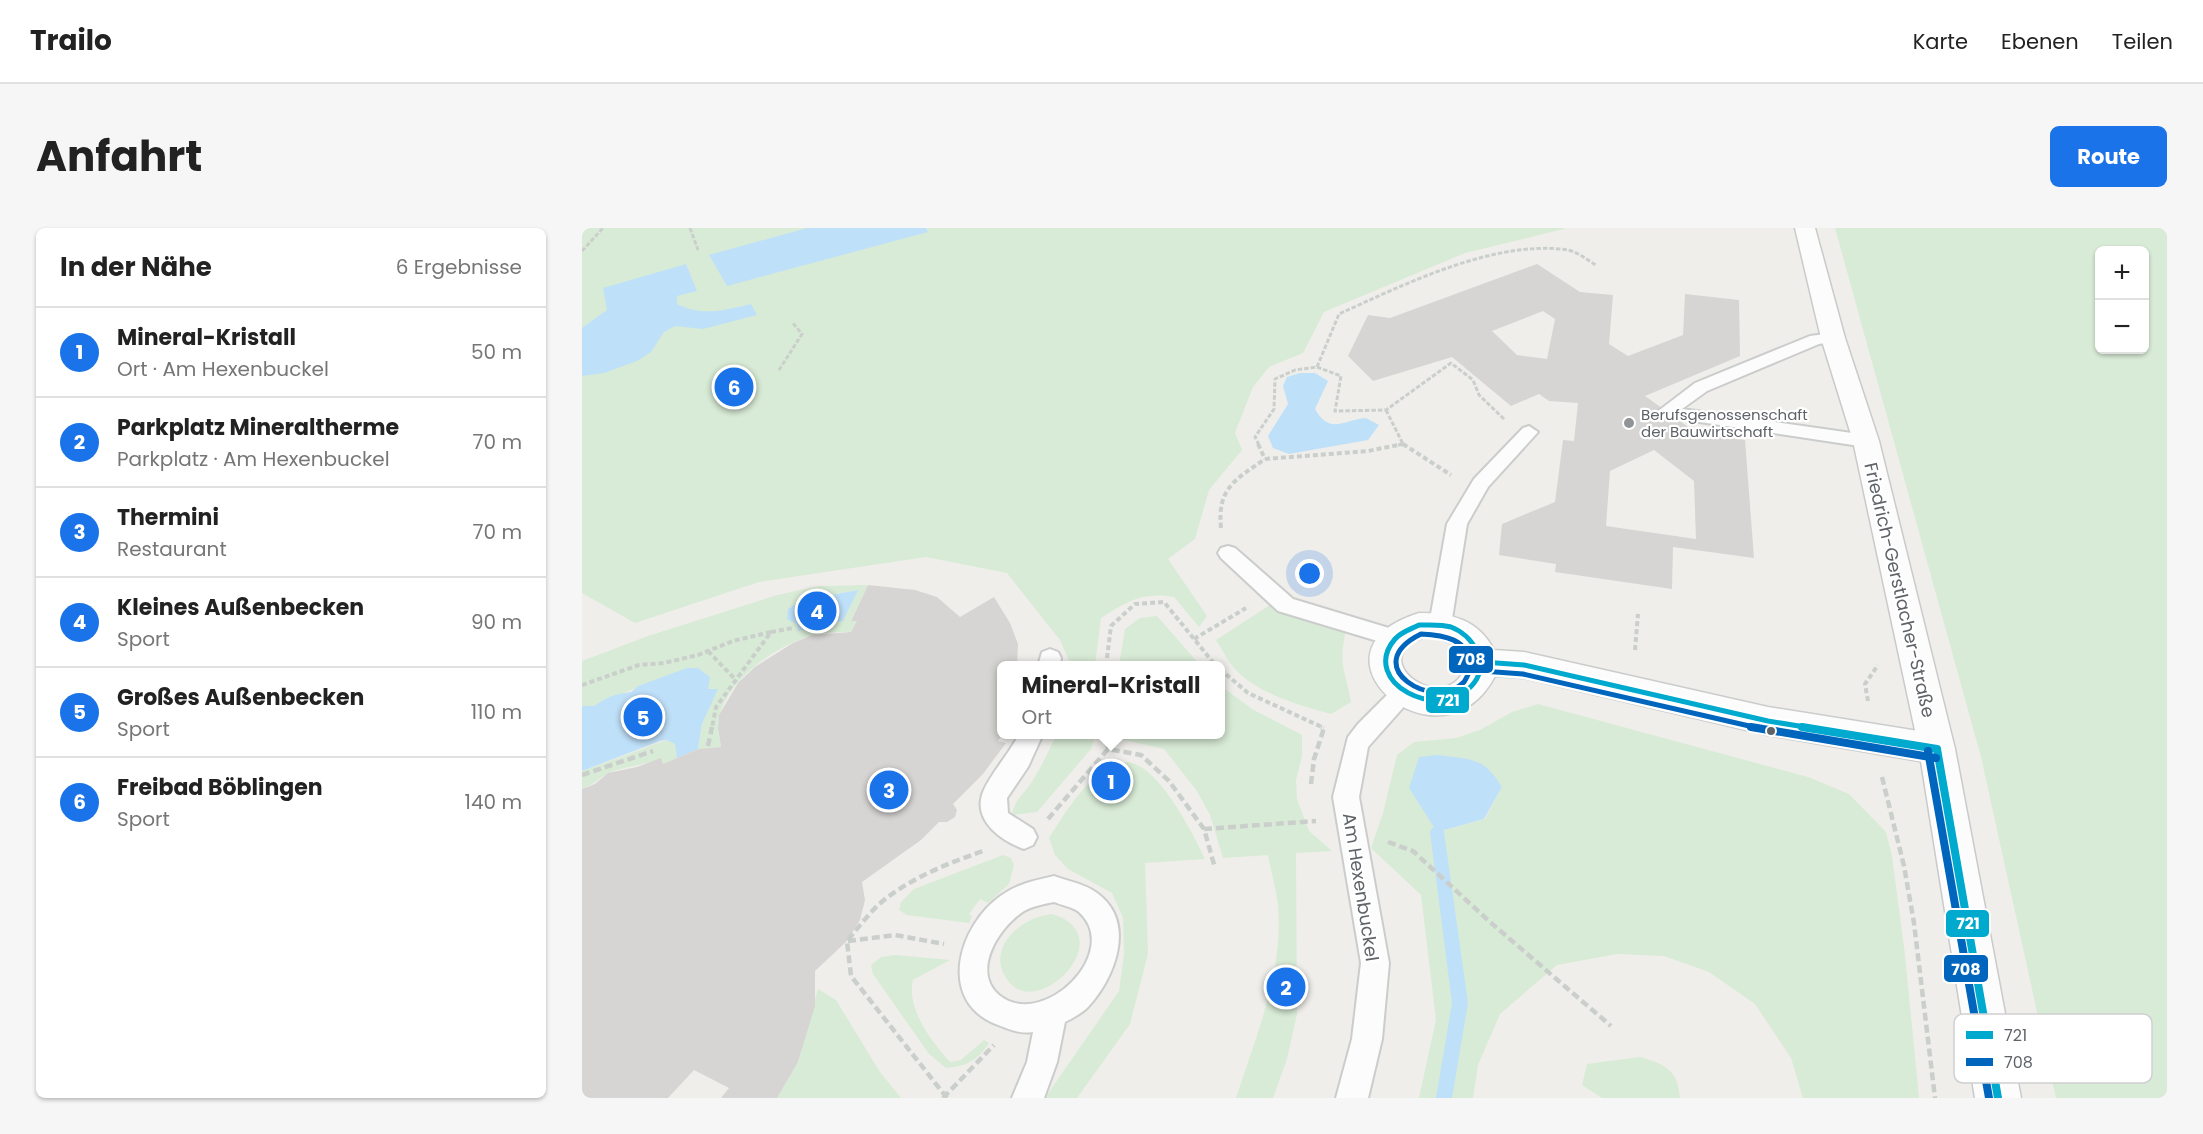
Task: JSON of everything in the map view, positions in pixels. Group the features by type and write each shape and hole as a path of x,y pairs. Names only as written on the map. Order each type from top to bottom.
{"street":[{"name":"Friedrich-Gerstlacher-Straße","path":"1801,229 1866,441 1937,749 1983,1014"},
{"path":"1419,625 1440,625 1456,630 1469,638 1483,662 1478,680 1466,693 1447,700 1422,700 1404,693 1392,683 1384,667 1386,651 1394,638 1419,625"},
{"path":"1483,662 1531,666 1768,721 1937,749"},
{"name":"Friedrich-Gerstlacher-Straße","path":"1995,1083 1998,1098"}],"lane":[{"path":"1833,338 1816,339 1701,387 1666,411 1866,441"},
{"path":"1440,625 1457,524 1481,483 1529,432"},
{"path":"1228,554 1286,605 1394,638"},
{"name":"Am Hexenbuckel","path":"1352,1098 1367,1040 1375,963 1346,797 1357,744 1365,731 1404,693"},
{"path":"1024,837 999,821 994,810 994,796 1019,760 1029,739"},
{"path":"1054,889 1075,892 1091,902 1103,918 1108,938 1104,960 1093,982 1075,1001 1052,1014 1020,1019 1001,1014 986,1004 977,989 973,971 975,951 996,916 1012,903 1031,893 1054,889"},
{"path":"1028,1098 1042,1062 1052,1014"}],"path":[{"path":"582,251 603,228"},
{"path":"690,228 698,250"},
{"path":"1317,367 1339,314 1436,275 1501,253 1511,252 1569,250 1596,265"},
{"path":"779,370 802,334 792,322"},
{"path":"1264,459 1255,437 1274,410 1275,379 1295,370 1317,367 1341,376 1335,411 1386,410 1451,363 1473,380 1479,395 1498,416 1529,432"},
{"path":"1386,410 1403,444 1444,472"},
{"path":"1228,554 1225,551 1219,506 1233,482 1264,459 1368,451 1403,444"},
{"path":"1194,639 1272,592"},
{"path":"1107,661 1111,626 1135,604 1164,602 1211,661"},
{"path":"1635,650 1638,614"},
{"path":"582,685 639,665 664,663 708,651 733,641 793,628"},
{"path":"708,746 716,707 771,632"},
{"path":"708,651 735,679"},
{"path":"1225,673 1248,693 1324,728 1314,759 1311,790"},
{"path":"1020,1019 945,1097 851,976 847,941 880,904 906,885 954,861 1024,837 1049,819 1107,749 1107,739"},
{"path":"1107,749 1141,755 1169,781 1204,829 1215,868"},
{"path":"582,776 653,751"},
{"path":"1204,829 1320,821 1317,810"},
{"path":"1888,811 1904,864 1929,1035 1935,1098"},
{"path":"1413,851 1490,922 1611,1026"},
{"path":"847,941 895,935 914,937"}],"green space":[{"path":"582,228 1564,229 1465,253 1324,312 1303,353 1269,367 1253,387 1235,433 1242,450 1209,490 1195,539 1168,559 1207,616 1199,627 1174,597 1153,596 1136,599 1101,618 1096,661 1069,661 1060,640 1007,573 926,557 759,582 635,623 582,593"},
{"path":"1835,228 2167,228 2167,1098 2056,1098 2053,1083 2152,1083 2152,1014 2038,1014 1981,757"},
{"path":"868,585 851,620 857,621 851,632 814,635 786,646 757,664 725,701 718,722 721,747 698,749 702,724 717,689 638,687 594,706 582,706 582,661 648,636 777,595 819,586","holes":["857,590 843,621 798,630 803,600"]},
{"path":"1270,605 1312,623 1346,630 1342,660 1351,702 1331,714 1319,711 1292,703 1254,685 1234,668 1216,640"},
{"path":"1157,616 1196,661 1120,661 1125,629 1140,618"},
{"path":"1225,689 1252,709 1302,735 1302,756 1296,780 1297,799 1309,831 1332,851 1296,853 1297,1014 1287,1059 1273,1098 1236,1098 1267,1003 1277,954 1278,905 1268,855 1223,858 1210,815 1197,791 1164,749 1120,739 1225,739"},
{"path":"1538,704 1808,777 1849,794 1886,832 1892,856 1905,955 1919,1098 1803,1098 1791,1058 1755,1004 1709,972 1664,956 1617,954 1557,965 1500,1014 1478,1065 1473,1098 1419,1098 1436,1020 1421,895 1371,848 1383,813 1397,755 1414,742 1456,738 1480,730 1512,712","holes":["1502,787 1485,819 1437,832"]},
{"path":"1054,739 1094,739 1091,749 1037,812 1012,815 1016,803 1037,774"},
{"path":"667,740 676,744 677,758 663,764 661,759 617,770 582,789 582,771"},
{"path":"1127,762 1151,774 1162,787 1183,817 1205,859 1145,863 1148,954 1130,1024 1077,1098 1045,1098 1119,991 1124,954 1123,918 1112,893 1068,869 1055,855 1049,838 1072,803 1091,782 1102,773"},
{"path":"1003,855 1011,858 1014,865 1009,884 988,903 980,899 969,914 972,917 969,923 907,915 899,910 901,902 914,889"},
{"path":"1052,914 1072,925 1079,939 1078,955 1055,983 1038,990 1022,991 1009,982 1002,970 1000,958 1003,947 1017,928 1040,916"},
{"path":"895,955 950,960 913,980 913,1002 922,1024 950,1062 961,1060 984,1040 989,1043 976,1058 960,1066 946,1068 929,1054 873,974 871,965 881,957"},
{"path":"818,989 836,1000 880,1072 901,1098 777,1098 799,1060"},
{"path":"1640,1057 1657,1062 1669,1070 1679,1088 1680,1098 1602,1098 1582,1085 1587,1064"}],"water":[{"path":"807,228 926,228 928,232 727,286 709,255"},
{"path":"686,264 697,291 677,296 677,304 705,311 751,304 757,315 703,329 675,326 664,332 651,352 637,361 604,373 582,376 582,328 607,310 603,288"},
{"path":"1300,373 1315,373 1328,381 1315,409 1326,422 1338,424 1366,418 1379,425 1368,440 1289,454 1273,448 1268,436 1288,404 1283,386 1287,377"},
{"path":"858,590 843,621 798,631 797,624 787,619 788,609 803,600"},
{"path":"687,668 698,668 710,677 708,689 718,689 702,724 698,749 677,758 675,744 667,740 660,741 582,771 582,706 594,706 611,696 631,692 638,686"},
{"path":"1438,755 1476,761 1495,777 1502,787 1484,819 1437,832 1409,788 1419,757"}],"building":[{"name":"Berufsgenossenschaft der Bauwirtschaft","path":"1537,264 1580,292 1613,295 1609,344 1628,356 1683,335 1685,294 1739,300 1740,356 1645,396 1698,434 1745,440 1754,558 1673,547 1672,589 1555,572 1556,564 1499,555 1502,524 1555,502 1563,440 1574,441 1578,403 1549,401 1539,394 1511,406 1452,357 1373,381 1348,356 1368,315 1390,318","holes":["1543,311 1555,319 1547,359 1517,355 1492,331","1654,450 1694,481 1696,539 1606,526 1610,471"]},
{"path":"868,585 915,590 937,597 960,617 994,597 1010,623 1018,644 1017,661 997,661 997,739 1006,743 983,774 953,804 957,810 955,817 947,822 939,822 921,840 862,882 865,900 860,920 847,941 815,971 815,1006 798,1062 777,1098 721,1098 729,1088 694,1070 668,1098 582,1098 582,789 595,784 608,773 637,767 661,758 663,764 698,749 721,747 718,728 719,715 738,683 755,667 793,643 812,635 851,632 857,621 851,621"}],"waterway":[{"path":"1437,832 1460,1003 1444,1098"}],"transit line":[{"name":"721","path":"1419,625 1451,627 1472,642 1479,657 1479,674 1475,682 1461,696 1444,701 1426,700 1408,694 1395,683 1386,669 1386,654 1395,639 1419,625"},
{"name":"708","path":"1421,634 1447,637 1461,643 1470,656 1472,665 1464,681 1451,690 1436,692 1420,689 1406,681 1397,671 1395,659 1401,646 1421,634"},
{"name":"721","path":"1483,662 1524,665 1768,721 1937,749"},
{"name":"708","path":"1482,671 1523,674 1766,730 1936,758"},
{"name":"721","path":"1937,749 1983,1014"},
{"name":"708","path":"1928,751 1974,1014"},
{"name":"708","path":"1986,1083 1989,1098"},
{"name":"721","path":"1995,1083 1998,1098"}],"place":[{"name":"Freibad Böblingen","path":"734,387"},
{"name":"Berufsgenossenschaft der Bauwirtschaft","path":"1629,423"},
{"name":"Kleines Außenbecken","path":"817,611"},
{"name":"Großes Außenbecken","path":"643,717"},
{"name":"Mineral-Kristall","path":"1111,781"},
{"name":"Thermini","path":"889,790"},
{"name":"Parkplatz Mineraltherme","path":"1286,987"}]}
